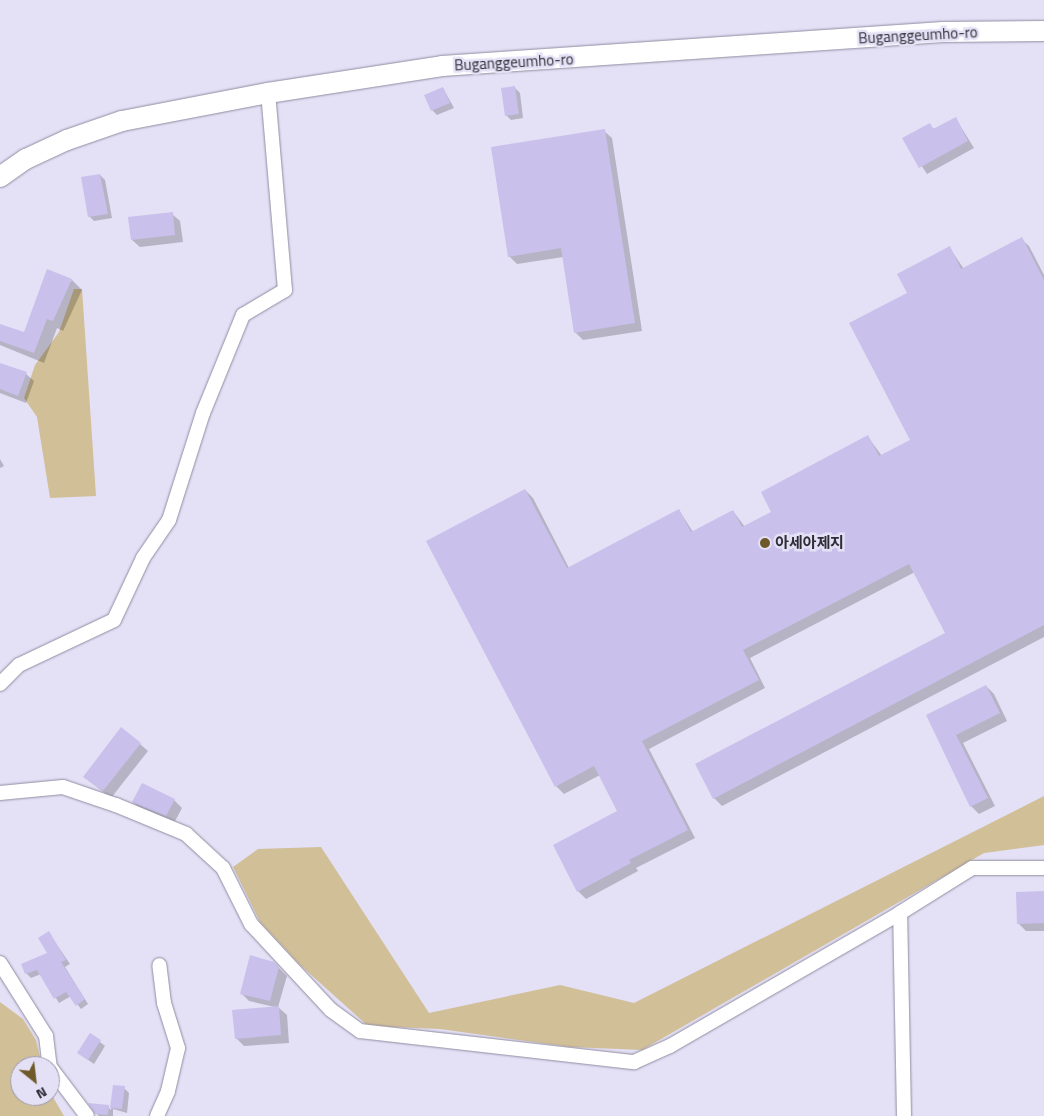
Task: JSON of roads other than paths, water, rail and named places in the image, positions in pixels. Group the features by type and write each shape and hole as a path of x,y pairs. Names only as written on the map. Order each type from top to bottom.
{"street":[{"name":"Buganggeumho-ro","path":"0,177 26,159 67,140 122,121 268,93 442,66 943,32 1044,32"},
{"path":"0,684 19,665 114,620 143,558 169,520 203,414 243,315 285,290 268,93"},
{"path":"0,793 63,787 116,805 186,834 223,868 250,924 331,1010 360,1031 634,1062 670,1046 900,913 972,868 1044,868"},
{"path":"900,913 904,1116"},
{"path":"0,963 46,1036 50,1067 87,1116"},
{"path":"156,1116 168,1092 178,1048 164,1003 160,965"}],"place":[{"name":"아세아제지","path":"765,543"}]}
